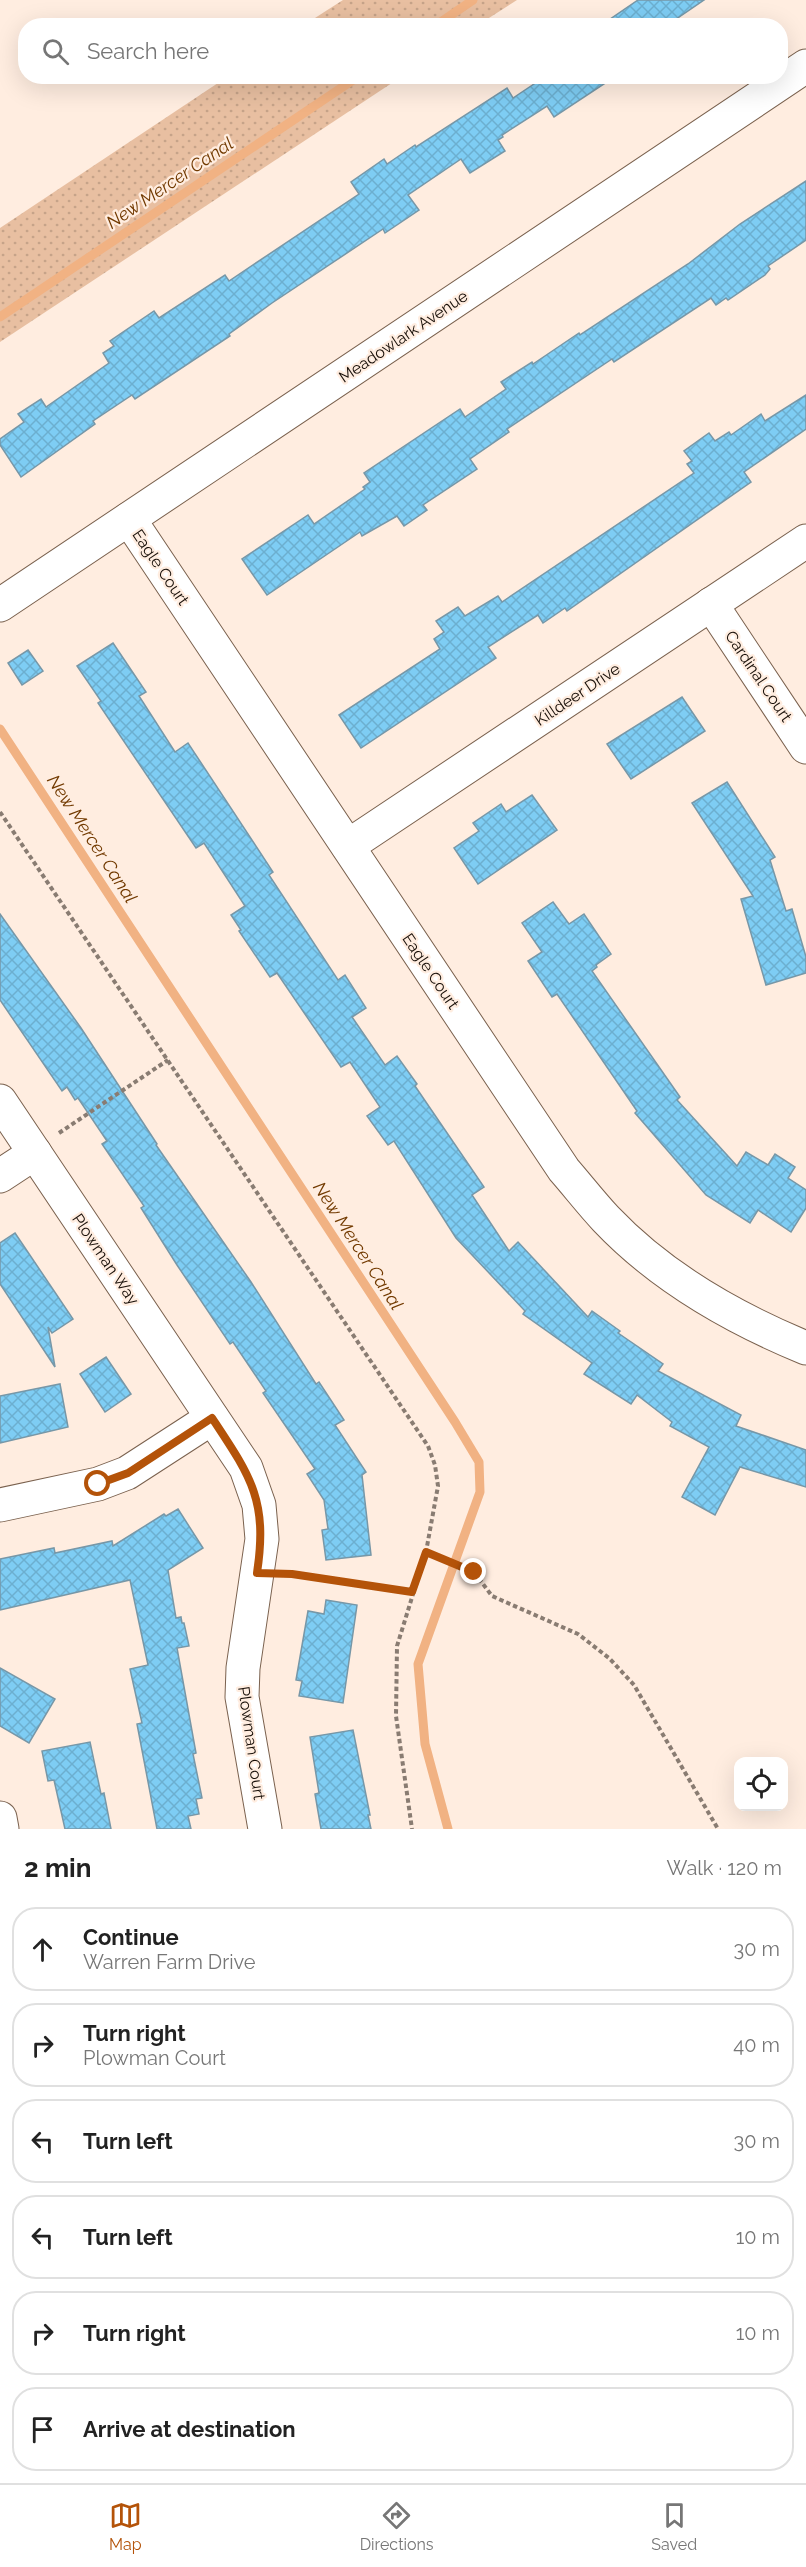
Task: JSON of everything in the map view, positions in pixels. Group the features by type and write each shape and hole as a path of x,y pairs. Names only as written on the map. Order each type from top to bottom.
{"street":[{"name":"Meadowlark Avenue","path":"788,78 806,66"},
{"name":"Meadowlark Avenue","path":"0,606 779,84"},
{"name":"Eagle Court","path":"129,519 564,1170 607,1220 657,1265 712,1302 762,1330 806,1348"},
{"name":"Killdeer Drive","path":"348,846 806,541"},
{"name":"Cardinal Court","path":"711,604 806,747"},
{"name":"Plowman Way","path":"0,1101 212,1418"},
{"path":"0,1176 35,1153"},
{"path":"0,1505 98,1484 128,1473 212,1418"},
{"name":"Plowman Court","path":"212,1418 246,1468 259,1505 262,1539 243,1668 243,1697 265,1829"},
{"path":"0,1818 2,1829"}],"path":[{"path":"0,812 428,1446 435,1465 438,1486 426,1552 397,1646 396,1716 412,1829"},
{"path":"35,1153 71,1123 168,1060"},
{"path":"426,1552 474,1572 492,1596 578,1634 609,1658 634,1685 718,1829"},
{"path":"257,1573 292,1574 412,1592"}],"shaded area":[{"path":"343,0 517,0 489,18 315,18"},
{"path":"216,84 390,84 0,342 0,228"}],"building":[{"path":"638,0 704,0 678,18 612,18"},
{"path":"534,84 604,84 554,117 547,106 502,135 503,137 498,140 505,151 470,173 461,159 408,195 419,210 385,233 383,229 135,399 132,395 93,421 95,424 21,477 0,445 0,439 24,422 18,414 41,399 46,407 109,363 103,353 114,346 110,341 154,311 159,318 225,275 229,281 359,194 351,182 384,159 387,164 507,88 513,98"},
{"path":"806,181 806,240 768,266 770,269 765,275 728,300 726,298 716,305 711,298 614,362 612,359 507,429 509,432 470,459 477,469 423,505 427,510 404,526 397,516 362,536 360,532 267,595 242,559 308,515 314,524 365,489 363,487 370,482 364,473 460,409 465,417 506,389 501,382 579,333 580,335 688,264 740,224"},
{"path":"806,395 806,429 744,472 751,482 567,611 565,608 543,623 538,615 488,647 496,658 361,748 339,715 440,649 434,639 444,632 436,621 458,607 465,616 498,596 502,602 694,473 687,464 692,461 684,451 709,433 715,441 729,432 731,435 761,414 765,421"},
{"path":"113,643 146,692 139,696 175,752 188,743 273,872 269,875 338,980 345,975 366,1008 352,1017 385,1065 397,1056 417,1084 415,1086 484,1187 472,1195 509,1251 518,1242 588,1317 592,1311 620,1331 618,1333 663,1364 658,1371 741,1415 736,1426 806,1450 806,1487 740,1467 715,1515 682,1497 709,1447 670,1426 672,1422 637,1395 631,1404 584,1374 592,1363 523,1314 525,1311 456,1238 394,1141 388,1145 367,1116 380,1107 350,1062 341,1067 277,973 270,977 239,931 241,930 231,915 245,906 204,843 196,848 98,703 101,701 77,666"},
{"path":"28,650 43,671 22,685 8,663"},
{"path":"682,697 705,731 631,779 607,744"},
{"path":"727,782 775,857 770,860 786,911 792,909 806,957 806,973 766,985 741,899 753,896 692,803"},
{"path":"532,795 557,830 478,884 454,848 479,831 473,823 501,804 506,812"},
{"path":"553,902 569,924 584,914 611,954 596,965 597,967 592,971 680,1097 677,1100 737,1166 746,1152 768,1165 775,1154 795,1167 788,1178 806,1190 806,1208 791,1232 758,1210 750,1223 706,1195 635,1113 637,1111 557,994 552,997 528,961 542,952 522,923"},
{"path":"0,914 81,1028 156,1145 251,1282 316,1384 319,1382 344,1420 335,1425 366,1472 362,1475 371,1555 326,1560 322,1530 328,1529 324,1500 307,1474 315,1469 263,1393 266,1391 233,1342 230,1344 177,1265 141,1208 144,1206 102,1144 107,1141 78,1098 75,1100 67,1087 62,1091 0,1000"},
{"path":"15,1233 73,1319 52,1333 48,1327 55,1367 0,1284 0,1243"},
{"path":"106,1357 131,1394 105,1412 80,1374"},
{"path":"60,1384 68,1427 0,1443 0,1396"},
{"path":"178,1509 203,1548 168,1570 176,1618 181,1617 184,1623 189,1646 177,1648 202,1798 196,1799 199,1814 188,1816 191,1829 157,1829 137,1724 142,1723 130,1669 148,1665 130,1580 0,1610 0,1559 54,1548 55,1553 112,1541 113,1546 164,1514 166,1516"},
{"path":"326,1600 357,1605 343,1703 299,1696 302,1681 296,1680 308,1611 324,1614"},
{"path":"0,1668 55,1699 29,1743 0,1726"},
{"path":"353,1730 371,1829 321,1829 315,1794 319,1793 310,1737"},
{"path":"90,1742 111,1829 65,1829 54,1780 48,1781 42,1751"}],"waterway":[{"name":"New Mercer Canal","path":"447,18 473,0"},
{"name":"New Mercer Canal","path":"0,317 347,84"},
{"name":"New Mercer Canal","path":"0,729 479,1462 480,1492 418,1664 425,1744 448,1829"}],"route":[{"path":"98,1484 128,1473 212,1418 246,1468 259,1505 262,1539 257,1573 292,1574 412,1592 426,1552 474,1572"}]}
